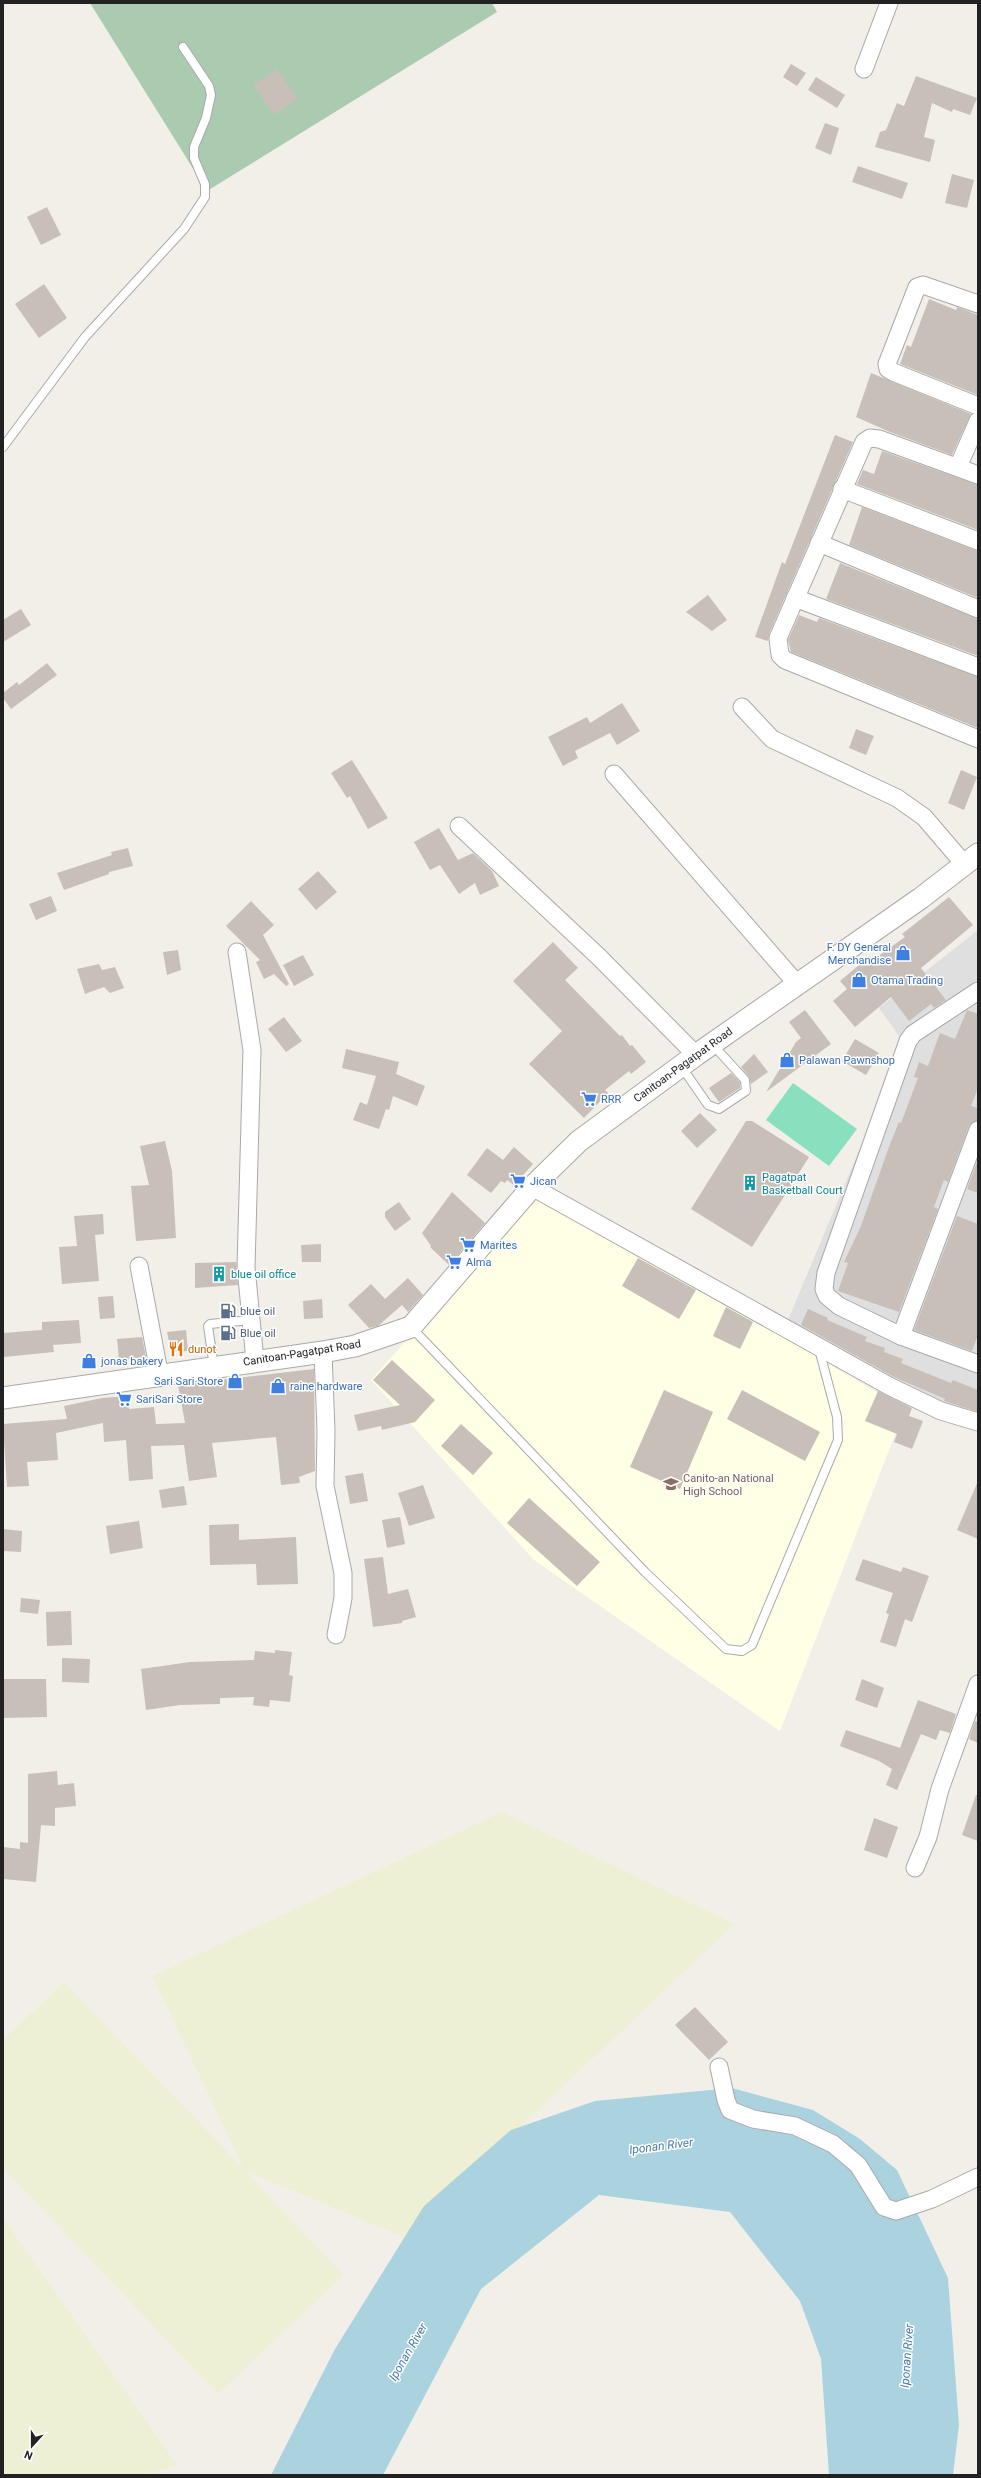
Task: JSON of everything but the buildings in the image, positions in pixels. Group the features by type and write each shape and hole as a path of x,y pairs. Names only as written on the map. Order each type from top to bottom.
{"street":[{"path":"864,69 890,3"},
{"path":"978,304 923,285 917,287 887,364 888,369 893,372 978,406"},
{"path":"958,467 978,421"},
{"path":"978,475 870,438 864,442 842,489 778,638 780,655 785,660 978,739"},
{"path":"842,489 978,541"},
{"path":"819,543 978,609"},
{"path":"795,598 978,667"},
{"path":"742,707 772,739 897,798 924,817 972,860"},
{"path":"614,774 798,985"},
{"path":"459,826 599,957 696,1055"},
{"name":"Canitoan-Pagatpat Road","path":"3,1398 160,1377 255,1361 323,1352 355,1346 411,1327 532,1186 579,1141 696,1055 798,985 972,860"},
{"path":"237,952 252,1050 245,1227 250,1320 255,1361"},
{"path":"978,991 913,1034 908,1040 826,1273 824,1285 827,1296 839,1306 901,1336 978,1364"},
{"path":"901,1336 978,1130"},
{"path":"532,1186 818,1348 889,1386 941,1411 978,1422"},
{"path":"139,1266 160,1377"},
{"path":"323,1352 326,1431 325,1486 343,1573 343,1598 336,1635"},
{"path":"915,1868 928,1837 940,1789 978,1684"},
{"path":"719,2067 726,2100 730,2110 753,2119 795,2126 833,2144 858,2164 884,2207 896,2211 932,2198 978,2176"}],"lane":[{"path":"3,447 85,337 184,229 205,197 205,184 194,158 194,147 207,113 211,95 209,86 182,47"},
{"path":"696,1055 745,1080 746,1091 719,1109 708,1105 696,1055"},
{"path":"214,1368 208,1326 210,1324 250,1320"},
{"path":"411,1327 646,1572 726,1649 742,1651 752,1645 838,1440 836,1417 818,1348"}],"shaded area":[{"path":"90,3 492,3 497,12 207,191"},
{"path":"978,930 978,1420 920,1396 788,1320 904,1043 879,1008"},
{"name":"Canito-an National High School","path":"538,1192 905,1409 780,1731 534,1560 371,1380"},
{"path":"502,1812 735,1924 404,2237 245,2171 344,2275 218,2394 3,2168 3,2040 64,1982 244,2169 152,1976"},
{"path":"3,2218 177,2465 147,2475 3,2475"}],"green space":[{"path":"793,1083 857,1129 829,1166 766,1120"}],"water":[{"name":"Iponan River","path":"732,2088 813,2110 860,2139 897,2170 948,2278 959,2425 953,2475 829,2475 821,2359 800,2301 730,2212 599,2195 481,2289 383,2475 271,2475 335,2349 424,2206 511,2130 595,2101"}],"place":[{"name":"F. DY General Merchandise","path":"903,953"},
{"name":"Otama Trading","path":"859,980"},
{"name":"Palawan Pawnshop","path":"787,1060"},
{"name":"RRR","path":"589,1099"},
{"name":"Jican","path":"518,1181"},
{"name":"Pagatpat Basketball Court","path":"750,1183"},
{"name":"Marites","path":"468,1245"},
{"name":"Alma","path":"454,1262"},
{"name":"blue oil office","path":"219,1274"},
{"name":"blue oil","path":"228,1311"},
{"name":"Blue oil","path":"228,1333"},
{"name":"dunot","path":"176,1349"},
{"name":"jonas bakery","path":"89,1361"},
{"name":"Sari Sari Store","path":"235,1381"},
{"name":"raine hardware","path":"278,1386"},
{"name":"SariSari Store","path":"124,1399"},
{"name":"Canito-an National High School","path":"671,1484"}]}
